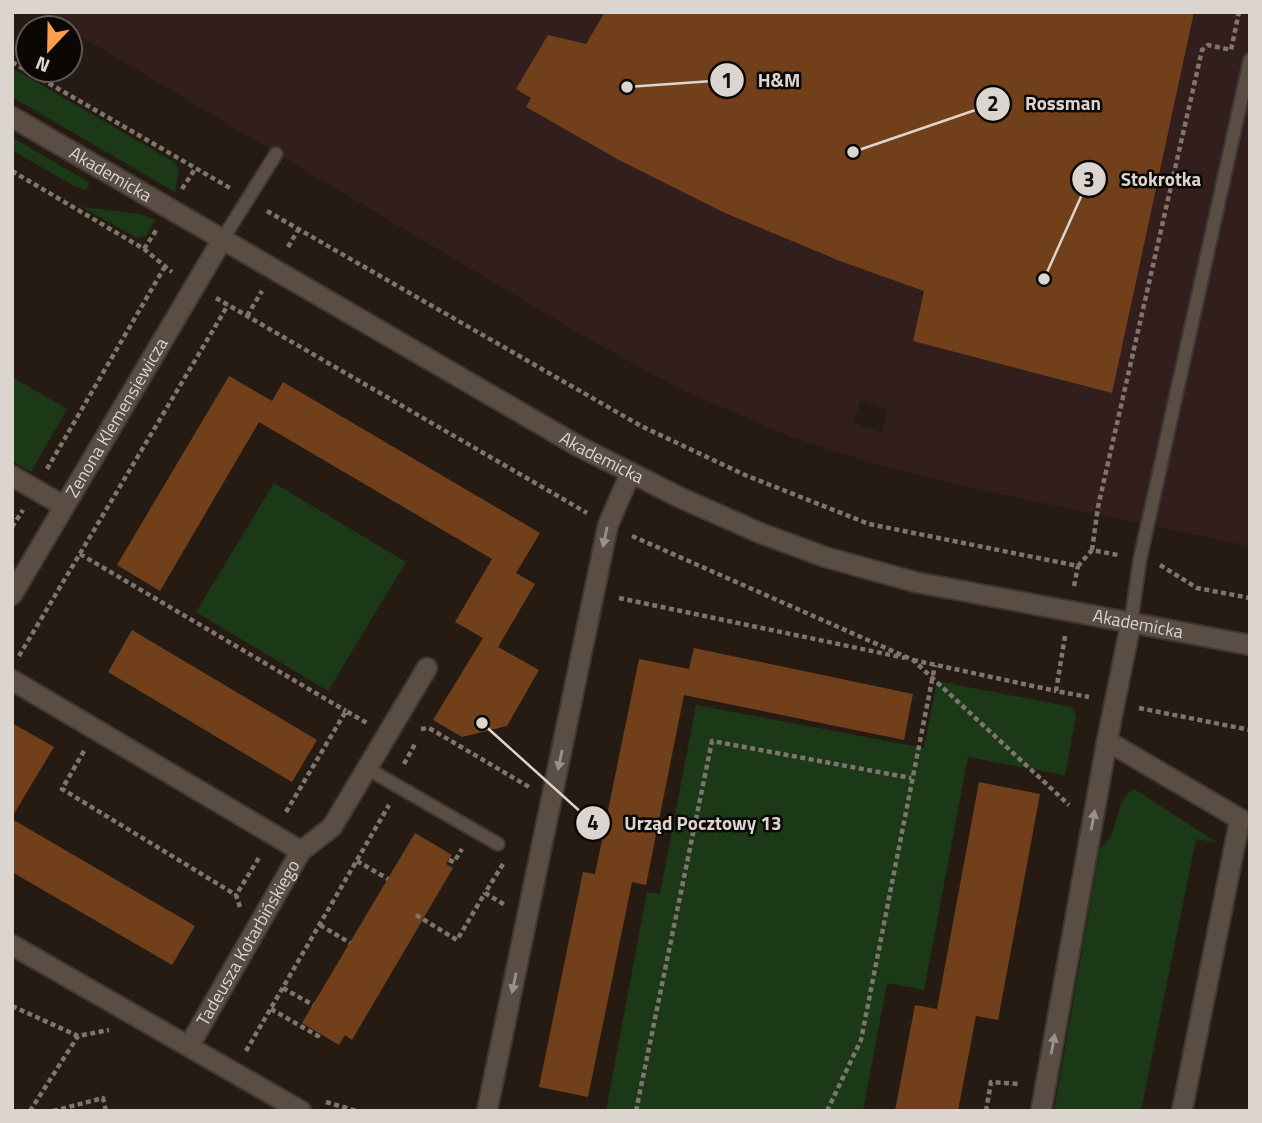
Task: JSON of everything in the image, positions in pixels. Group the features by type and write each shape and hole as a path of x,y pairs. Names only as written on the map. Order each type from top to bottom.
{"street":[{"name":"Akademicka","path":"12,117 630,474 760,533 836,561 970,594 1250,645"},
{"name":"Zenona Klemensiewicza","path":"12,595 222,240"},
{"path":"487,1111 608,525 630,474"},
{"path":"12,475 64,506"},
{"path":"1041,1111 1130,622"},
{"name":"Tadeusza Kotarbińskiego","path":"189,1046 301,851 332,827 427,668"},
{"path":"12,680 301,851"},
{"path":"1107,741 1240,819 1182,1111"},
{"path":"12,945 143,1019 290,1108"}],"lane":[{"path":"1130,622 1140,559 1250,60"},
{"path":"222,240 276,154"},
{"path":"368,769 498,844"}],"path":[{"path":"12,62 641,426 745,475 869,524 1078,566 1092,550 1098,508 1202,50 1209,45 1231,50 1239,12"},
{"path":"12,171 144,249 164,268 608,525 913,660 1069,805"},
{"path":"12,527 164,268"},
{"path":"12,667 228,305"},
{"path":"1092,550 1160,565 1197,588 1250,598"},
{"path":"80,554 346,711"},
{"path":"594,592 1056,691"},
{"path":"827,1111 862,1040 935,665"},
{"path":"96,730 62,789 236,895"},
{"path":"636,1111 712,741 911,778"},
{"path":"246,1053 391,802"},
{"path":"449,860 454,862 464,845"},
{"path":"357,861 388,879"},
{"path":"416,915 457,940 485,894"},
{"path":"320,925 350,943"},
{"path":"283,988 313,1006"},
{"path":"12,1006 78,1036 123,1027 143,1019"},
{"path":"271,1009 318,1036 320,1033"},
{"path":"30,1111 78,1036"},
{"path":"53,1111 103,1098 106,1111"}],"shaded area":[{"path":"40,12 1250,12 1250,546 995,493 878,465 792,437 680,389 575,331 84,38 84,14","holes":["861,400 888,410 881,433 853,423"]}],"green space":[{"path":"12,68 14,84 40,84 174,162 179,169 175,192 12,97"},
{"path":"12,137 88,182 89,187 84,190 74,186 12,150"},
{"path":"82,207 140,214 155,220 146,236 137,238"},
{"path":"12,377 67,409 31,472 12,461"},
{"path":"274,483 406,562 328,691 196,612"},
{"path":"937,681 1071,707 1076,716 1065,775 968,757 924,990 887,983 863,1111 606,1111 647,892 660,894 696,705 924,748"},
{"path":"1134,789 1218,843 1196,839 1141,1111 1054,1111 1100,848 1111,835 1122,801"}],"building":[{"path":"605,12 1194,12 1112,393 913,341 924,291 840,261 725,213 619,160 526,107 531,98 516,89 548,35 586,44"},
{"path":"229,376 272,401 283,382 540,533 516,573 535,584 498,647 539,670 507,726 462,737 433,720 483,638 455,622 492,559 259,422 160,591 117,565"},
{"path":"132,630 317,740 292,782 108,672"},
{"path":"694,648 913,694 904,740 684,695 646,885 632,882 588,1097 539,1087 583,872 595,874 639,659 689,669"},
{"path":"12,723 54,747 12,817"},
{"path":"979,782 1040,794 998,1020 976,1016 958,1111 895,1111 915,1005 937,1009"},
{"path":"12,819 195,926 172,965 12,872"},
{"path":"415,833 452,855 446,864 453,868 352,1040 345,1035 339,1045 302,1023"}],"place":[{"name":"H&M","path":"627,87"},
{"name":"Rossman","path":"853,152"},
{"name":"Stokrotka","path":"1044,279"},
{"name":"Urząd Pocztowy 13","path":"482,723"}]}
